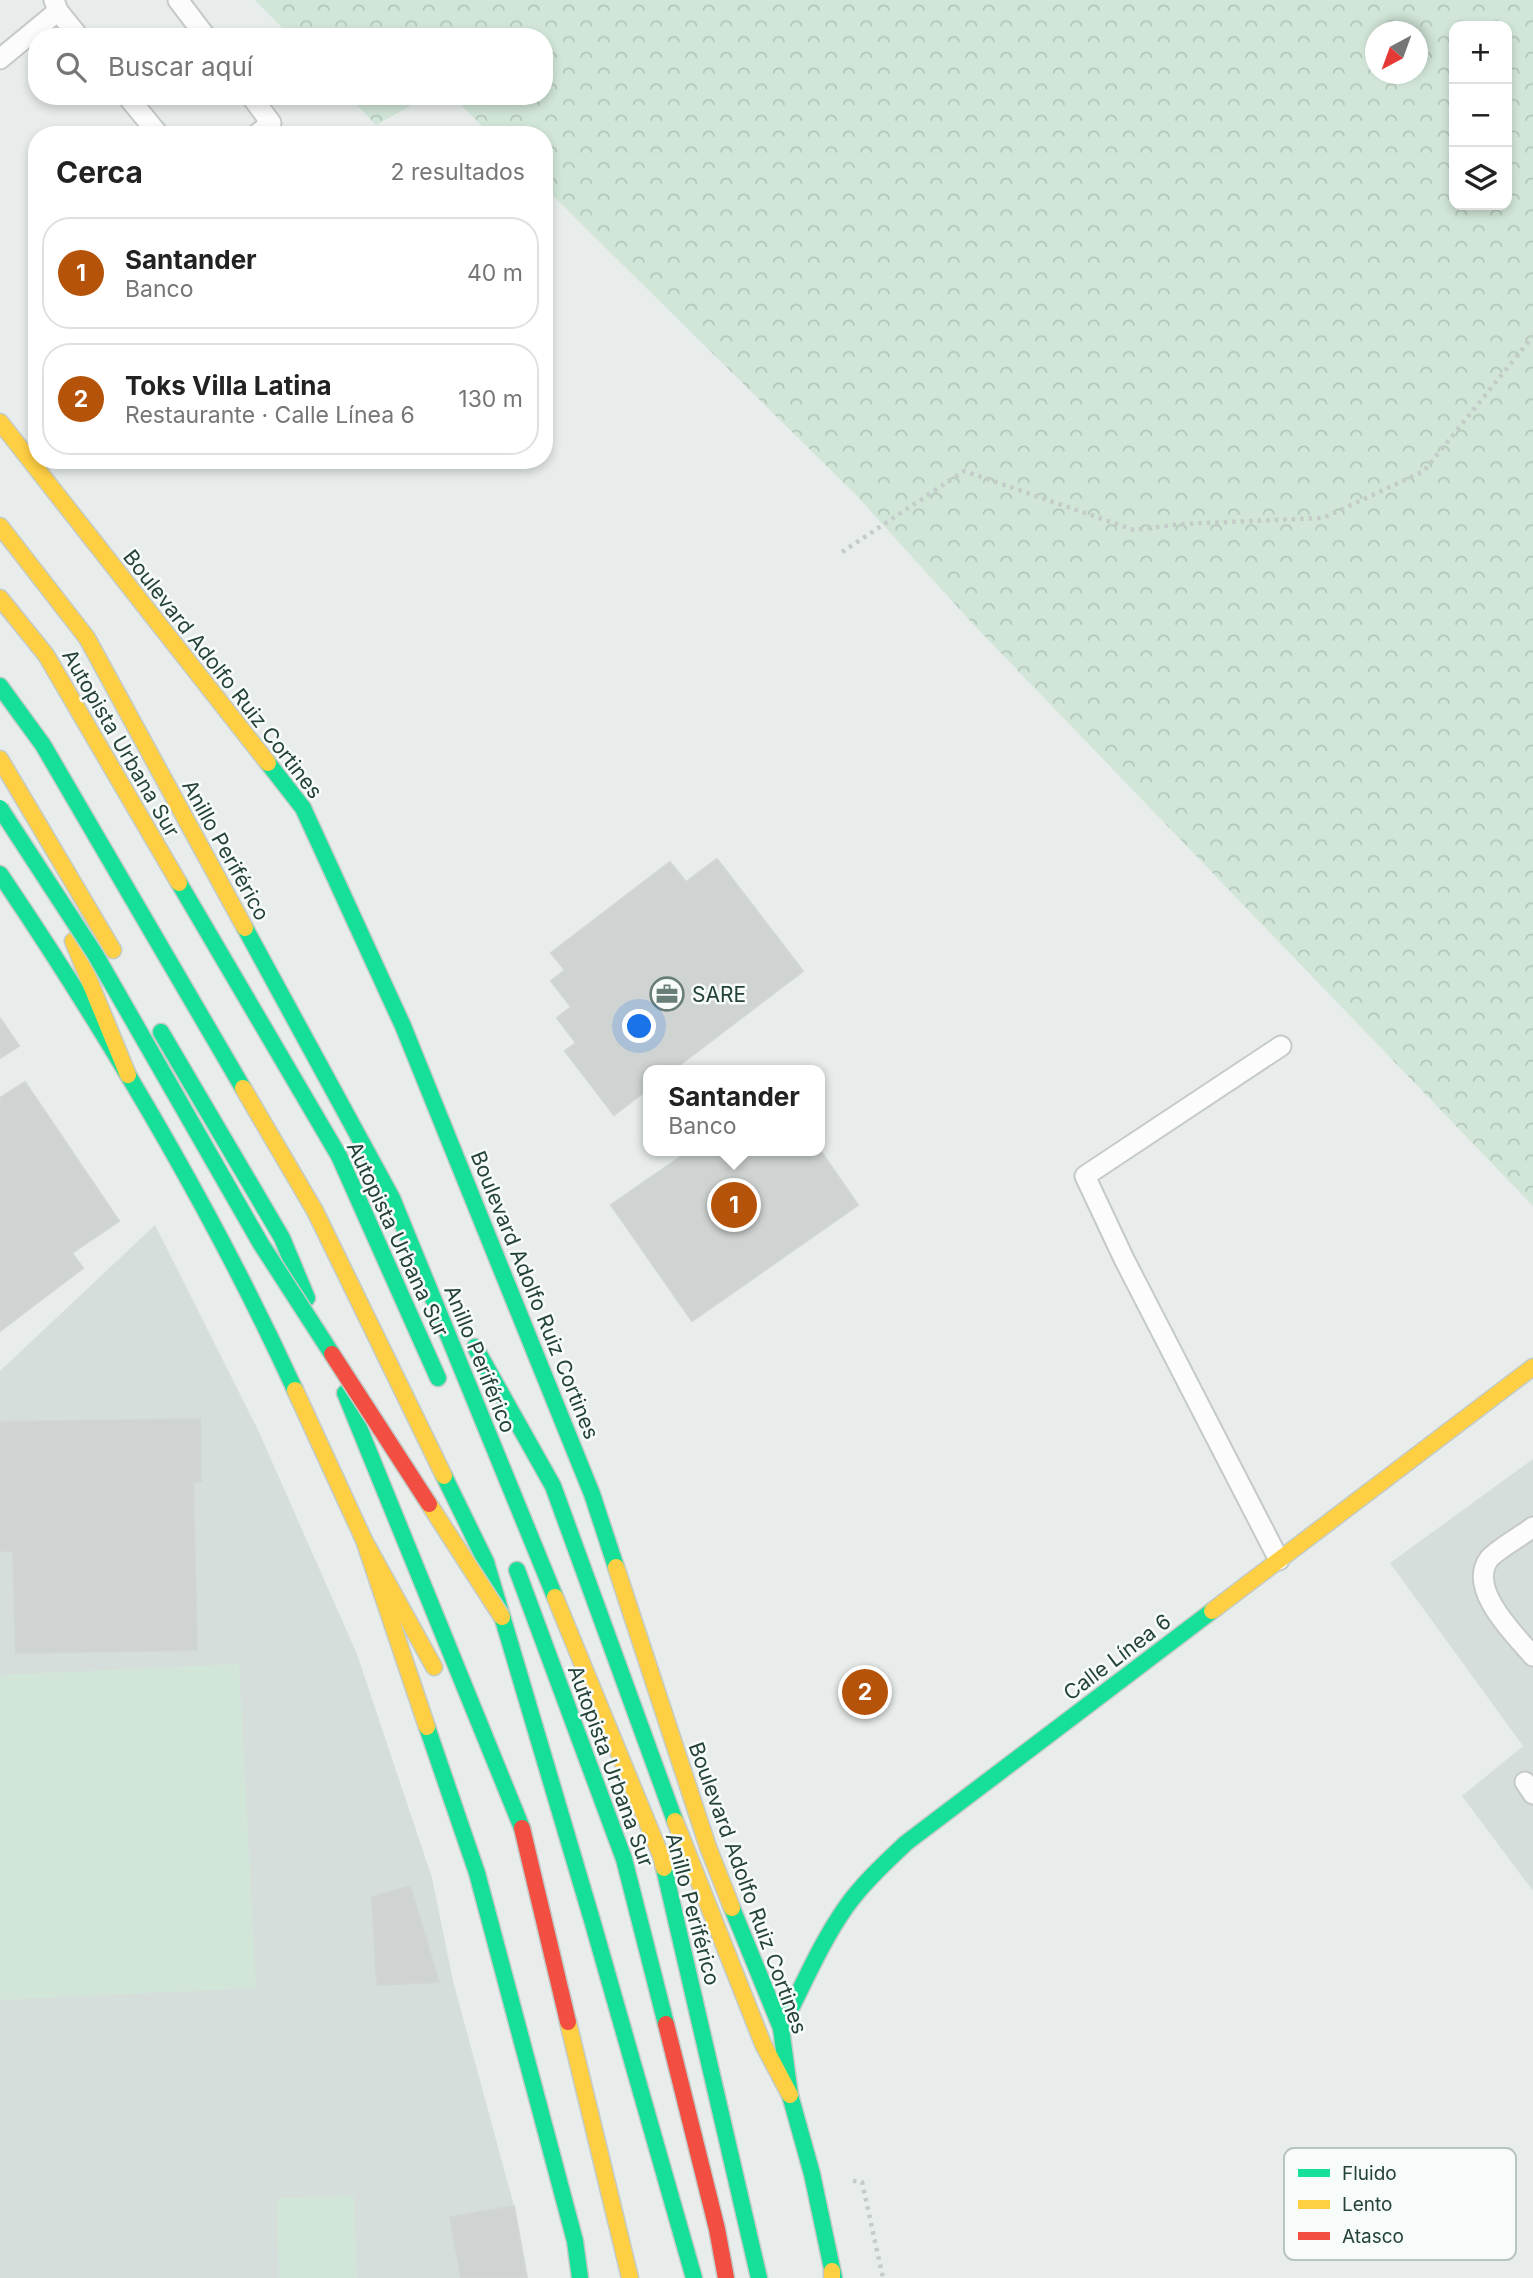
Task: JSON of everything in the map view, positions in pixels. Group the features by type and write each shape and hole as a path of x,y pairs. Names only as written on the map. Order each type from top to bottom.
{"main road":[{"name":"Boulevard Adolfo Ruiz Cortines","path":"0,422 28,458"},
{"name":"Boulevard Adolfo Ruiz Cortines","path":"37,469 303,808 403,1026 592,1494 708,1847 781,2028 790,2095 812,2174 833,2276"},
{"name":"Anillo Periférico","path":"0,526 87,638 392,1198 661,1856 759,2278"},
{"name":"Autopista Urbana Sur","path":"0,598 46,655 339,1156 446,1396"},
{"path":"0,686 44,745 315,1211 486,1562 694,2278"},
{"path":"0,760 120,962"},
{"path":"0,760 128,1075"},
{"path":"0,808 95,954 261,1244 502,1617"},
{"path":"0,874 128,1075 257,1307 364,1540 520,1821"},
{"path":"155,1022 282,1238 520,1821 630,2278"},
{"path":"392,1198 553,1486 660,1782 763,2044 790,2095"},
{"name":"Calle Línea 6","path":"781,2028 819,1951 841,1914 868,1880 906,1843 1533,1367"},
{"path":"364,1540 477,1873 575,2241 580,2278"},
{"name":"Autopista Urbana Sur","path":"509,1549 624,1859 717,2229 726,2278"}],"lane":[{"path":"178,0 199,28"},
{"path":"33,28 56,6 72,28"},
{"path":"0,59 28,32"},
{"path":"134,105 152,126"},
{"path":"258,105 271,123 267,126"},
{"path":"1279,1560 1124,1259 1085,1176 1281,1046"},
{"path":"1533,1527 1489,1560 1484,1577 1489,1604 1533,1656"}],"path":[{"path":"842,552 964,471 1134,530 1181,524 1323,518 1424,471 1533,336"},
{"path":"862,2182 883,2278"}],"shaded area":[{"path":"155,1225 258,1430 357,1654 432,1878 453,1981 514,2206 527,2278 0,2278 0,1371"},
{"path":"1533,1459 1533,1891 1462,1796 1523,1746 1390,1563"}],"green space":[{"path":"255,0 1533,0 1533,1206 973,624 855,494 553,196 553,126 482,126 461,105 553,105 553,28 282,28"},
{"path":"357,105 412,105 376,125"},
{"path":"239,1664 256,1988 0,2000 0,1675"},
{"path":"354,2196 357,2278 279,2278 277,2198"}],"building":[{"name":"SARE","path":"717,859 803,971 680,1065 643,1065 643,1093 614,1115 565,1051 576,1043 557,1018 571,1007 551,981 565,970 551,953 670,862 686,882"},
{"path":"0,1018 19,1046 0,1058"},
{"path":"25,1082 119,1221 72,1253 83,1268 0,1331 0,1098"},
{"path":"682,1156 824,1156 858,1205 692,1321 611,1205"},
{"path":"200,1419 201,1481 193,1482 197,1650 16,1653 13,1551 0,1551 0,1422"},
{"path":"410,1886 439,1982 377,1985 372,1897"},
{"path":"514,2206 527,2278 461,2278 450,2217"}],"traffic: fast":[{"path":"0,686 43,745 243,1088"},
{"path":"268,763 303,808 403,1026 592,1494 616,1567"},
{"path":"0,808 95,954 261,1244 332,1354"},
{"path":"0,874 81,998 158,1126 230,1257 295,1390"},
{"path":"179,883 339,1156 438,1378"},
{"path":"245,928 392,1198 555,1597"},
{"path":"161,1032 282,1238 307,1298"},
{"path":"475,1347 553,1486 675,1821"},
{"path":"345,1393 522,1828"},
{"path":"444,1476 486,1562 694,2278"},
{"path":"517,1570 624,1859 666,2024"},
{"path":"781,2028 837,1921 860,1890 890,1858 906,1843 1212,1611"},
{"path":"427,1727 477,1873 575,2241 580,2278"},
{"path":"664,1868 759,2278"},
{"path":"732,1908 781,2028 790,2095 812,2174 834,2278"}],"traffic: slow":[{"path":"0,422 28,458"},
{"path":"37,469 268,763"},
{"path":"0,526 87,638 245,928"},
{"path":"0,598 46,655 179,883"},
{"path":"0,759 113,950"},
{"path":"73,941 128,1075"},
{"path":"243,1088 315,1211 444,1476"},
{"path":"1212,1611 1533,1367"},
{"path":"295,1390 364,1540 427,1727"},
{"path":"429,1504 502,1617"},
{"path":"364,1540 434,1667"},
{"path":"616,1567 708,1847 732,1908"},
{"path":"555,1597 664,1868"},
{"path":"675,1821 763,2044 790,2095"},
{"path":"568,2022 630,2278"},
{"path":"832,2271 832,2278"}],"traffic: jam":[{"path":"332,1354 429,1504"},
{"path":"522,1828 568,2022"},
{"path":"666,2024 717,2229 726,2278"}],"place":[{"name":"SARE","path":"667,994"},
{"name":"Santander","path":"734,1205"},
{"name":"Toks Villa Latina","path":"865,1692"}]}
